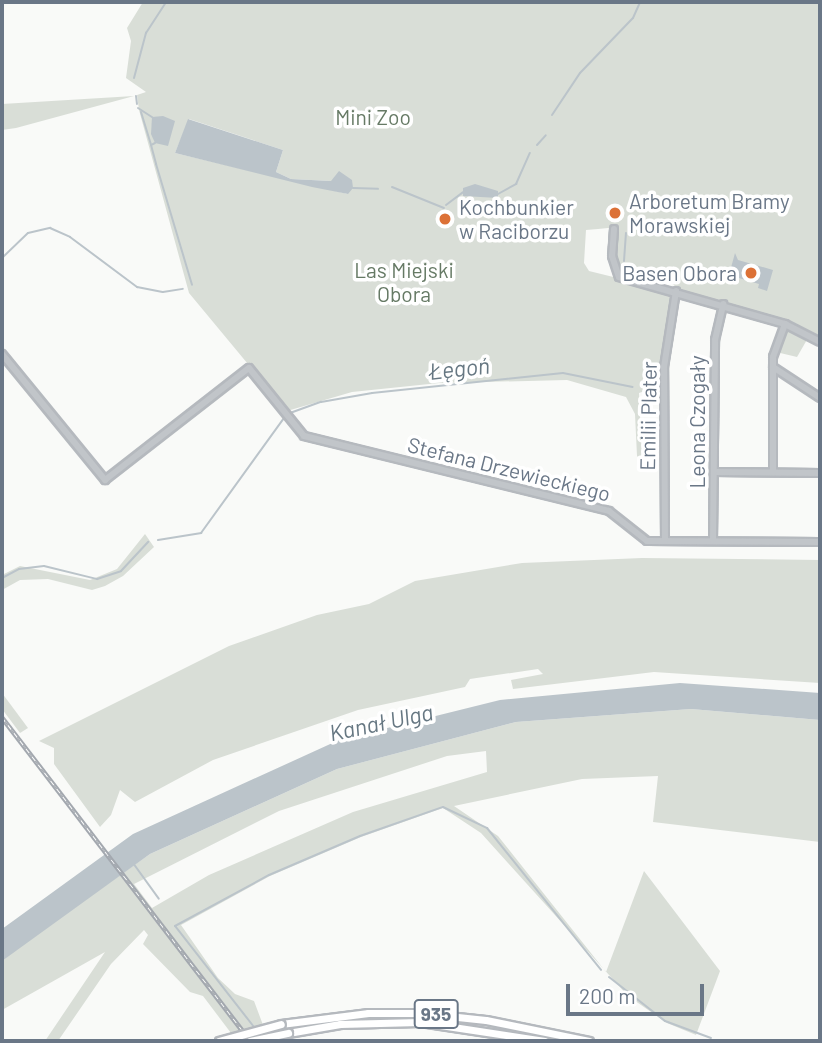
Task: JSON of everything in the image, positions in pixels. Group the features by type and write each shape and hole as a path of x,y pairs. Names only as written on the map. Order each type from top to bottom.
{"main road":[{"name":"935","path":"219,1041 281,1024 348,1015 420,1013 486,1020 589,1041"},
{"name":"935","path":"250,1041 340,1024 421,1022 545,1041"}],"street":[{"path":"614,229 612,256 619,277 723,304 785,324 820,342"},
{"name":"Emilii Plater","path":"665,541 664,367 676,291"},
{"name":"Leona Czogały","path":"713,541 715,340 723,304"},
{"path":"773,472 773,367 785,324"},
{"name":"Stefana Drzewieckiego","path":"2,354 106,480 249,368 308,437 609,511 646,541 820,542"},
{"path":"773,367 820,398"},
{"path":"714,472 820,472"}],"green space":[{"name":"Las Miejski Obora","path":"143,2 820,2 820,336 773,316 676,288 668,276 639,270 638,277 627,275 617,263 618,227 586,230 584,263 589,271 674,292 662,385 639,393 642,461 637,456 635,414 626,397 567,380 439,383 352,392 287,411 189,293 139,110 137,95 146,92 126,78 131,41 127,28","holes":["189,119 283,150 276,172 291,179 331,181 348,194 175,153"]},
{"path":"134,96 16,128 2,130 2,104"},
{"path":"787,329 808,338 797,357 776,352"},
{"path":"145,534 154,547 123,576 105,586 92,590 48,579 20,580 2,590 2,575 20,566 90,580 117,569"},
{"path":"642,558 820,560 820,683 654,672 513,689 511,680 543,674 538,669 470,679 465,687 358,710 213,760 135,802 120,790 111,815 100,827 54,764 54,748 39,741 229,646 317,615 369,604 415,581 522,563"},
{"path":"2,693 28,728 20,733 2,709"},
{"path":"691,709 820,720 820,842 653,822 658,776 582,779 454,806 498,836 603,969 481,833 443,808 361,837 270,876 181,925 218,978 235,994 254,1001 269,1041 237,1041 203,996 190,992 143,944 148,935 144,930 111,964 58,1041 45,1041 105,952 2,1010 2,961 21,945 150,854 337,769 516,722","holes":["486,751 487,772 353,812 209,875 152,908 134,884 279,811 447,756"]},
{"path":"644,871 720,971 696,1035 667,1023 628,996 606,972"}],"shaded area":[{"path":"163,116 175,121 168,146 155,143 151,134 152,117"},
{"path":"188,119 283,150 276,172 291,179 331,181 339,171 352,180 353,188 348,194 312,187 175,153"},
{"path":"475,184 498,191 498,198 463,196 463,188"},
{"name":"Basen Obora","path":"735,253 738,260 773,270 767,291 758,288 759,284 729,275"},
{"path":"680,683 820,693 820,720 691,709 516,722 337,769 150,854 2,961 2,929 133,834 339,740 500,700"}],"waterway":[{"path":"134,78 146,33 166,2"},
{"path":"552,115 580,73 633,18 640,2"},
{"path":"136,96 137,104"},
{"path":"138,108 152,117"},
{"path":"141,112 151,144"},
{"path":"537,145 546,135"},
{"path":"155,143 151,145 192,285"},
{"path":"498,194 516,184 530,153"},
{"path":"392,187 444,208"},
{"path":"353,188 378,189"},
{"path":"446,205 463,192"},
{"path":"2,258 28,233 50,228 70,237 137,287 163,292 183,289"},
{"path":"624,261 626,233"},
{"name":"Łęgoń","path":"290,413 321,402 372,393 563,373 633,387"},
{"name":"Łęgoń","path":"158,540 201,533 284,418"},
{"name":"Łęgoń","path":"2,578 19,569 44,566 97,579 121,571 148,542"},
{"path":"254,1027 175,926 269,875 360,836 443,807 487,828 601,970"},
{"path":"133,863 159,899"},
{"path":"609,977 665,1021 711,1038"}],"railway":[{"path":"2,717 251,1041"}],"place":[{"name":"Arboretum Bramy Morawskiej","path":"615,213"},
{"name":"Kochbunkier w Raciborzu","path":"445,219"},
{"name":"Basen Obora","path":"751,273"}],"park label":[{"name":"Mini Zoo","path":"373,117"}],"water label":[{"name":"Kanał Ulga","path":"381,722"}]}
